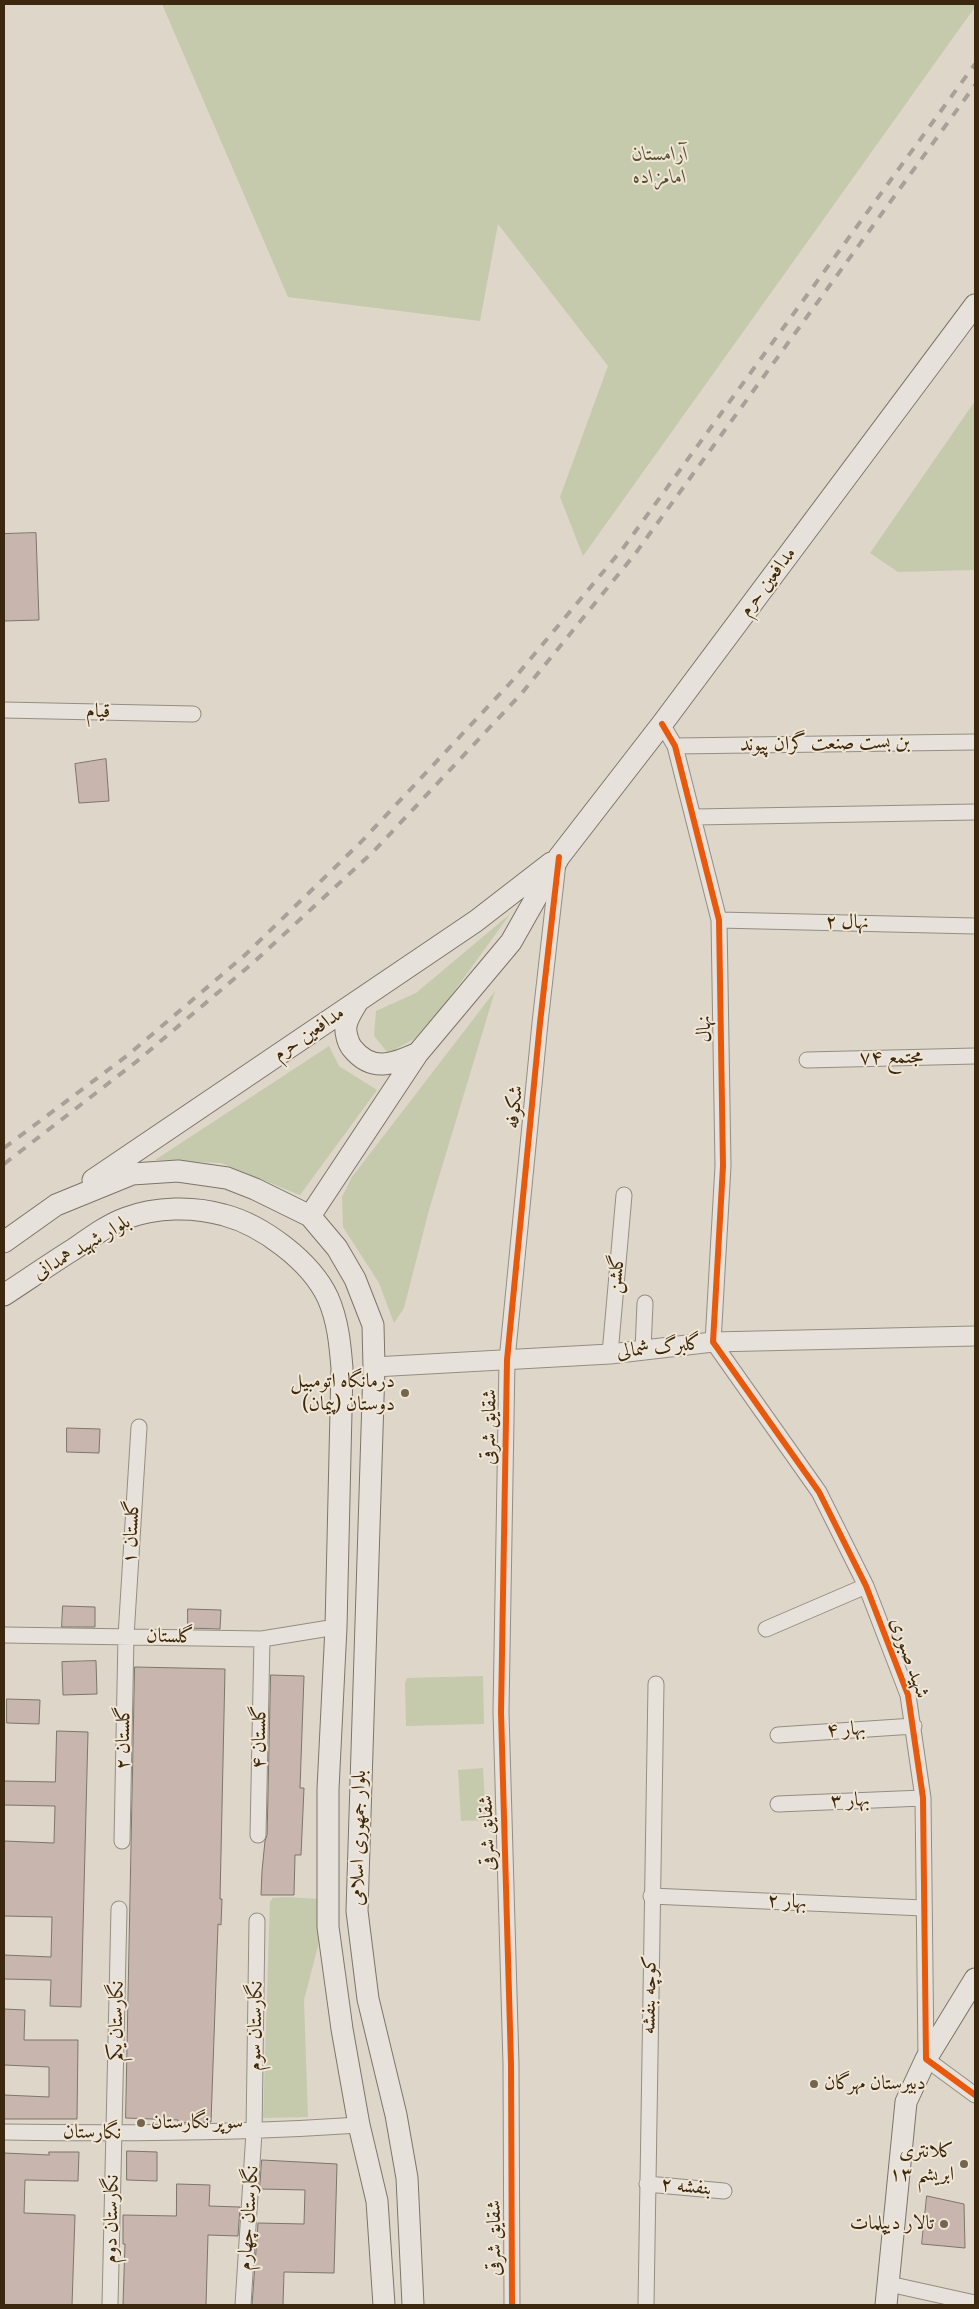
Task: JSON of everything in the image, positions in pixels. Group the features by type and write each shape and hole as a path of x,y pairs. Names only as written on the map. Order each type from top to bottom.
{"main road":[{"name":"مدافعین حرم","path":"310,1216 418,1053 511,942 559,857 662,724 975,304"},
{"name":"مدافعین حرم","path":"56,1205 476,921 559,857"},
{"path":"358,1001 346,1026 348,1043 360,1058 378,1065 394,1064 418,1053"},
{"path":"4,1242 56,1205 132,1174 178,1171 227,1178 255,1189 310,1216 337,1248 355,1279 373,1325 374,1367 342,1368"},
{"name":"بلوار شهید همدانی","path":"4,1295 101,1231 125,1219 163,1210 185,1210 224,1215 250,1225 282,1245 300,1260 316,1279 328,1297 338,1326 342,1368"},
{"name":"بلوار جمهوری اسلامی","path":"374,1367 357,1911 368,2000 396,2115 407,2178 413,2305"},
{"name":"بلوار جمهوری اسلامی","path":"342,1368 336,1627 328,1789 328,1927 342,2029 359,2125 377,2201 384,2305"},
{"path":"886,2305 906,2102 926,2059 975,1979"}],"street":[{"name":"قیام","path":"4,710 193,714"},
{"name":"نهال","path":"662,724 675,746 695,817 719,920 723,1166 714,1342"},
{"name":"بن بست صنعت گران پیوند","path":"675,746 975,742"},
{"path":"695,817 975,812"},
{"name":"شکوفه","path":"507,1360 540,1023 559,857"},
{"name":"نهال ۲","path":"719,920 975,926"},
{"name":"مجتمع ۷۴","path":"807,1060 975,1056"},
{"name":"گلشن","path":"610,1354 624,1195"},
{"path":"643,1350 645,1303"},
{"name":"گلبرگ شمالی","path":"374,1367 610,1354 714,1342 975,1336"},
{"name":"شهید صبوری","path":"714,1342 819,1492 866,1586 908,1695 923,1798 926,2059"},
{"name":"شقایق شرقی","path":"507,1360 501,1712 511,2064 512,2305"},
{"name":"گلستان ۱","path":"126,1636 139,1427"},
{"path":"766,1629 866,1586"},
{"name":"گلستان","path":"4,1635 262,1639 336,1627"},
{"name":"گلستان ۲","path":"122,1840 126,1636"},
{"name":"گلستان ۴","path":"258,1835 262,1639"},
{"name":"کوچه بنفشه","path":"646,2305 651,1896 656,1684"},
{"name":"بهار ۴","path":"778,1735 914,1726"},
{"name":"بهار ۳","path":"778,1804 923,1798"},
{"name":"بهار ۲","path":"651,1896 923,1908"},
{"name":"نگارستان یکم","path":"114,2134 119,1909"},
{"name":"نگارستان سوم","path":"254,2132 257,1920"},
{"path":"926,2059 975,2095"},
{"name":"نگارستان","path":"4,2132 114,2134 254,2132 359,2125"},
{"name":"نگارستان چهارم","path":"243,2305 254,2132"},
{"name":"نگارستان دوم","path":"110,2305 114,2134"},
{"name":"بنفشه ۲","path":"647,2184 724,2191"},
{"path":"889,2284 975,2303"}],"green space":[{"name":"آرامستان امامزاده","path":"162,4 975,4 975,7 583,556 560,497 608,366 498,224 480,321 288,297"},
{"path":"975,401 975,570 898,572 870,553"},
{"path":"510,914 445,1004 414,1039 388,1053 374,1036 376,1011 416,993"},
{"path":"495,991 429,1210 404,1308 394,1323 379,1283 343,1227 342,1197 352,1177"},
{"path":"329,1046 339,1066 377,1090 300,1195 221,1163 155,1160"},
{"path":"483,1676 484,1724 406,1726 405,1683 407,1678"},
{"path":"483,1768 486,1820 461,1821 458,1770"},
{"path":"272,1898 321,1899 319,1942 304,2000 308,2117 263,2118 270,1901"}],"building":[{"path":"36,533 39,620 4,621 4,534"},
{"path":"106,759 109,801 79,803 75,764"},
{"path":"67,1428 100,1429 99,1453 67,1452"},
{"path":"63,1606 95,1607 95,1627 62,1627"},
{"path":"188,1609 221,1610 220,1629 188,1628"},
{"path":"96,1661 97,1694 63,1695 62,1662"},
{"path":"135,1667 225,1669 220,1899 222,1899 221,1925 218,1924 211,2122 178,2123 178,2120 126,2118"},
{"path":"271,1675 304,1676 300,1788 304,1788 301,1855 295,1855 294,1895 261,1895 267,1835"},
{"path":"7,1699 40,1700 39,1724 7,1723"},
{"path":"57,1731 88,1732 81,2007 50,2006 51,1980 4,1979 4,1955 51,1957 52,1917 4,1916 4,1841 54,1843 55,1806 4,1805 4,1781 55,1782"},
{"path":"4,2009 25,2010 24,2040 78,2040 77,2119 4,2119 4,2095 49,2097 49,2067 4,2065"},
{"path":"127,2151 157,2152 157,2181 127,2180"},
{"path":"49,2152 79,2152 78,2181 25,2180 24,2213 75,2215 72,2305 4,2305 4,2153 49,2155"},
{"path":"262,2160 337,2164 334,2273 284,2272 283,2305 252,2305 258,2223 304,2224 305,2190 260,2189"},
{"path":"177,2184 210,2185 209,2206 240,2207 238,2236 208,2235 206,2305 123,2305 125,2244 123,2244 123,2215 176,2216"},
{"name":"تالار دیپلمات","path":"927,2196 964,2204 965,2248 922,2244"}],"railway":[{"path":"4,1148 128,1055 245,955 361,842 512,681 624,547 975,64"},
{"path":"4,1164 136,1062 254,962 374,851 522,693 635,554 975,85"}],"cycle path":[{"path":"662,724 675,746 719,920 723,1166 713,1342 819,1492 866,1586 908,1695 923,1798 926,2059 975,2095"},
{"path":"512,2305 511,2064 501,1712 507,1360 540,1023 559,857"}],"place":[{"name":"درمانگاه اتومبیل دوستان (پیمان)","path":"405,1393"},
{"name":"دبیرستان مهرگان","path":"814,2084"},
{"name":"سوپر نگارستان","path":"141,2123"},
{"name":"کلانتری ۱۳ ابریشم","path":"964,2164"},
{"name":"تالار دیپلمات","path":"944,2224"}]}
